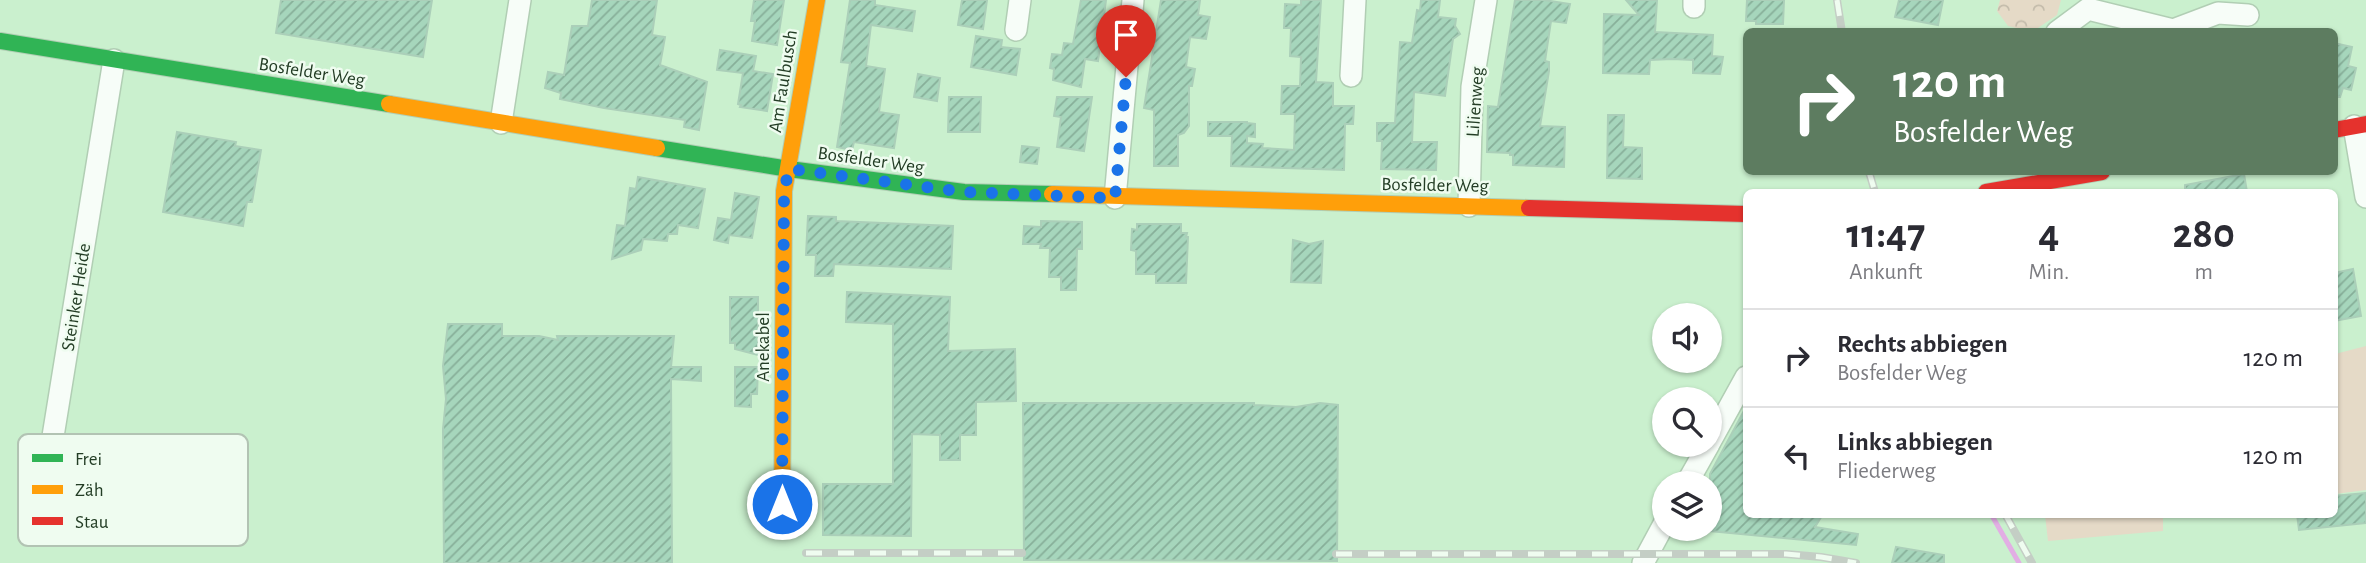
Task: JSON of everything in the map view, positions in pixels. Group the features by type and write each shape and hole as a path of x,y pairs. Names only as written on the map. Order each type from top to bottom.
{"street":[{"path":"501,123 520,0"},
{"name":"Am Faulbusch","path":"789,169 817,0"},
{"path":"1016,30 1020,0"},
{"path":"1115,198 1133,0"},
{"path":"1351,76 1355,0"},
{"name":"Lilienweg","path":"1469,206 1472,87 1486,0"},
{"path":"2062,28 2088,9 2165,28"},
{"path":"2178,28 2218,13 2248,15"},
{"name":"Bosfelder Weg","path":"0,41 789,169 964,192 1743,214"},
{"name":"Steinker Heide","path":"53,434 114,60"},
{"path":"2351,126 2366,197"},
{"name":"Anekabel","path":"782,526 784,191 789,169"},
{"path":"2004,189 2085,175"},
{"path":"1722,420 1743,382"},
{"path":"1643,563 1655,541"}],"green space":[{"path":"2000,0 2061,0 2057,15 2038,28 2008,26 1997,11"},
{"path":"2366,346 2366,490 2338,494 2338,353"},
{"path":"2045,518 2163,518 2163,531 2048,541"}],"building":[{"path":"281,0 432,0 423,57 276,33"},
{"path":"592,0 657,0 652,35 665,37 660,65 707,82 699,130 684,127 685,120 560,99 561,93 545,88 548,72 564,75 572,26 588,26"},
{"path":"754,0 784,0 777,45 752,41"},
{"path":"850,0 875,0 875,5 915,11 912,31 871,25 866,66 885,69 879,112 899,115 894,148 854,142 852,150 837,147 850,63 841,62"},
{"path":"962,0 987,0 983,29 958,25"},
{"path":"1081,0 1106,0 1098,61 1085,59 1081,87 1053,80 1054,69 1050,68 1052,54 1062,55 1064,43 1073,44"},
{"path":"1161,0 1200,0 1198,15 1210,17 1206,39 1190,37 1186,67 1195,69 1192,86 1189,86 1189,126 1184,133 1178,135 1178,166 1154,166 1154,110 1144,108"},
{"path":"1301,0 1321,0 1316,82 1333,83 1333,106 1354,106 1353,124 1345,124 1344,170 1231,166 1232,136 1208,136 1208,122 1255,124 1255,137 1247,136 1247,143 1263,144 1262,148 1294,150 1295,114 1281,114 1282,86 1300,86 1301,57 1290,56 1291,28 1284,28 1285,4 1301,5"},
{"path":"1421,0 1440,0 1438,17 1456,19 1455,26 1460,34 1453,39 1445,96 1414,92 1412,142 1437,142 1436,170 1381,169 1382,141 1377,141 1377,123 1395,123 1400,42 1412,43"},
{"path":"1515,0 1544,0 1570,4 1566,23 1551,21 1545,61 1549,62 1549,71 1540,126 1565,127 1564,167 1513,165 1513,155 1510,153 1487,152 1488,106 1498,107"},
{"path":"1626,0 1657,0 1655,32 1713,35 1712,56 1723,57 1720,74 1693,73 1693,60 1672,59 1650,60 1649,74 1603,73 1604,14 1639,15"},
{"path":"1747,0 1784,0 1783,24 1756,24 1756,21 1746,21"},
{"path":"1899,0 1943,0 1938,25 1895,17"},
{"path":"976,36 1002,40 1001,47 1020,49 1016,75 971,67"},
{"path":"2338,44 2352,47 2348,66 2356,68 2351,90 2343,88 2340,97"},
{"path":"720,50 756,56 753,71 773,74 767,111 740,107 738,104 743,73 717,70"},
{"path":"918,74 940,78 937,101 914,97"},
{"path":"949,97 981,97 980,132 948,132"},
{"path":"1057,97 1092,97 1084,151 1057,147 1061,117 1054,116"},
{"path":"1608,115 1624,115 1623,147 1642,148 1642,179 1607,178"},
{"path":"177,132 236,142 235,146 261,150 252,202 247,202 243,226 163,212"},
{"path":"1022,146 1039,148 1037,164 1020,162"},
{"path":"2244,175 2246,189 2185,189 2185,185"},
{"path":"638,177 705,189 698,228 678,225 677,234 668,234 667,241 643,239 641,250 612,259 617,225 625,226 630,188 636,189"},
{"path":"735,193 759,197 752,238 729,235 728,243 714,240 718,218 731,220"},
{"path":"808,216 836,217 836,221 953,226 951,269 834,264 833,276 815,276 816,255 806,255"},
{"path":"1041,221 1082,222 1082,249 1077,249 1076,290 1061,290 1061,277 1049,277 1050,248 1040,248 1041,244 1023,244 1024,226 1041,227"},
{"path":"1137,224 1181,224 1181,233 1187,233 1188,237 1186,283 1156,283 1156,274 1136,274 1136,251 1131,250 1132,229 1137,230"},
{"path":"1293,240 1309,244 1323,241 1321,283 1291,282"},
{"path":"2353,269 2361,316 2338,320 2338,272"},
{"path":"847,292 950,297 948,351 1015,349 1016,401 976,402 976,435 960,435 960,460 940,460 940,435 912,434 911,536 823,535 823,484 893,484 893,324 846,322"},
{"path":"730,297 758,297 758,355 735,349 735,343 730,343"},
{"path":"448,324 502,324 502,336 539,336 558,340 557,336 674,336 671,367 701,367 701,381 671,379 672,563 444,563 443,429 446,399 443,366"},
{"path":"735,367 758,367 757,394 751,394 751,407 735,406"},
{"path":"1023,403 1254,403 1296,407 1320,403 1338,405 1337,561 1024,560"},
{"path":"1743,413 1743,518 1821,518 1815,527 1858,534 1856,545 1722,532 1722,471 1712,471 1719,457 1722,457 1722,452"},
{"path":"2366,493 2366,523 2299,530 2298,518 2338,518 2338,496"},
{"path":"1896,547 1944,555 1944,563 1892,563"}],"waterway":[{"path":"1993,518 2019,563"}],"railway":[{"path":"1837,0 1841,28"},
{"path":"1870,175 1874,189"},
{"path":"2007,518 2032,563"},
{"path":"806,553 1022,553"},
{"path":"1336,554 1786,554 1856,563"}],"traffic: fast":[{"path":"0,41 389,104"},
{"path":"657,148 964,192 1052,194"}],"traffic: slow":[{"path":"782,526 784,191 817,0"},
{"path":"389,104 657,148"},
{"path":"1052,194 1529,208"}],"traffic: jam":[{"path":"2338,129 2366,124"},
{"path":"2003,189 2085,175"},
{"path":"1529,208 1743,214"}],"route":[{"path":"782,504 784,191 789,169 964,192 1115,198 1126,77"}]}
